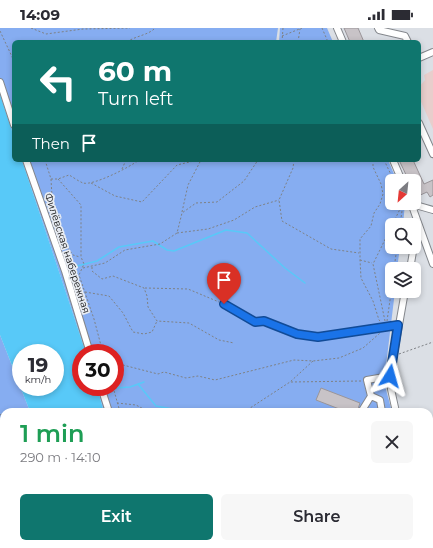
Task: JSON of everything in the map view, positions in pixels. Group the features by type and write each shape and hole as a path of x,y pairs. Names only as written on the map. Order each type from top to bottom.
{"street":[{"path":"337,28 342,40"},
{"path":"378,28 379,30 405,36 407,40"},
{"path":"421,57 433,52"},
{"path":"0,82 12,119"},
{"path":"421,127 433,154"},
{"name":"Филёвская набережная","path":"27,162 65,271 87,344"},
{"path":"394,162 399,174"},
{"path":"421,206 433,210"},
{"path":"421,231 433,264"},
{"path":"395,408 390,389 390,376 404,298"},
{"path":"224,304 255,322 264,321 297,334 318,337 398,325"},
{"path":"364,408 371,396 367,380 390,376"},
{"path":"104,396 107,408"},
{"path":"371,396 380,400 381,408"}],"path":[{"path":"31,28 46,34 92,29 130,28"},
{"path":"130,40 134,37 153,31 155,28"},
{"path":"282,28 282,40"},
{"path":"282,36 302,28"},
{"path":"322,28 327,40"},
{"path":"298,40 300,29"},
{"path":"0,31 12,57"},
{"path":"46,162 51,179 55,213 66,246 73,255 81,257"},
{"path":"122,169 125,162"},
{"path":"51,179 58,179 69,174 83,183 91,183 100,181 135,162"},
{"path":"91,183 115,196 142,202 148,199 177,165 190,162"},
{"path":"176,233 188,185 200,162"},
{"path":"182,213 196,203 217,202 244,181 257,162"},
{"path":"294,162 293,168 279,200 282,221 331,249 360,253"},
{"path":"373,162 373,167 381,184 383,194 380,204 374,213 371,226 360,239 361,278 373,301 379,320 385,326"},
{"path":"385,162 391,174"},
{"path":"58,179 81,205 81,257 83,261 83,268 79,275 101,344"},
{"path":"83,268 105,263 125,250 160,244 176,233 208,229 234,220 255,207 279,200"},
{"path":"385,326 373,264 400,210"},
{"path":"360,260 373,264"},
{"path":"92,266 92,271 102,279 113,276 144,288 188,289 224,304"},
{"path":"144,288 147,296 148,307 157,321"},
{"path":"85,292 109,296 123,313 133,332 144,334 152,332 157,321"},
{"path":"124,365 158,374 164,372 186,378 198,376 215,380 294,360 313,361 339,358 363,348 379,335 385,326 390,298"},
{"path":"157,321 189,323 219,340 234,343"},
{"path":"393,356 433,342"},
{"path":"250,408 290,382 313,361"},
{"path":"290,382 367,380"},
{"path":"115,396 119,408"},
{"path":"117,403 136,405 142,408"}],"shaded area":[{"path":"0,28 278,28 276,40 12,40 12,131 0,94"},
{"path":"280,28 327,28 332,40 279,40"},
{"path":"433,70 433,129 421,102 421,85 425,80 424,75"},
{"path":"0,94 12,131 12,162 23,162 83,344 72,344 72,396 100,396 103,408 29,408 24,396 64,396 64,344 12,344 12,366 0,335"},
{"path":"23,162 389,162 394,174 385,174 385,210 404,210 404,218 385,218 385,254 399,254 398,262 385,262 385,298 394,298 384,382 391,408 103,408 100,396 124,396 124,344 83,344"},
{"path":"0,335 12,366 12,396 24,396 29,408 0,408"}],"building":[{"path":"344,28 358,28 363,40 349,40"},
{"path":"400,162 414,162 419,174 406,174"},
{"path":"421,177 424,184 433,180 433,195 430,197 427,192 421,195"},
{"path":"321,388 360,403 358,408 337,408 316,400"}],"waterway":[{"path":"69,268 97,261 119,247 153,241 167,250 174,251 226,230 247,233 285,268 305,283"},
{"path":"124,387 144,382"},
{"path":"138,384 156,406 167,408"}],"route":[{"path":"224,304 255,322 264,321 297,334 318,337 398,325 390,376"}]}
